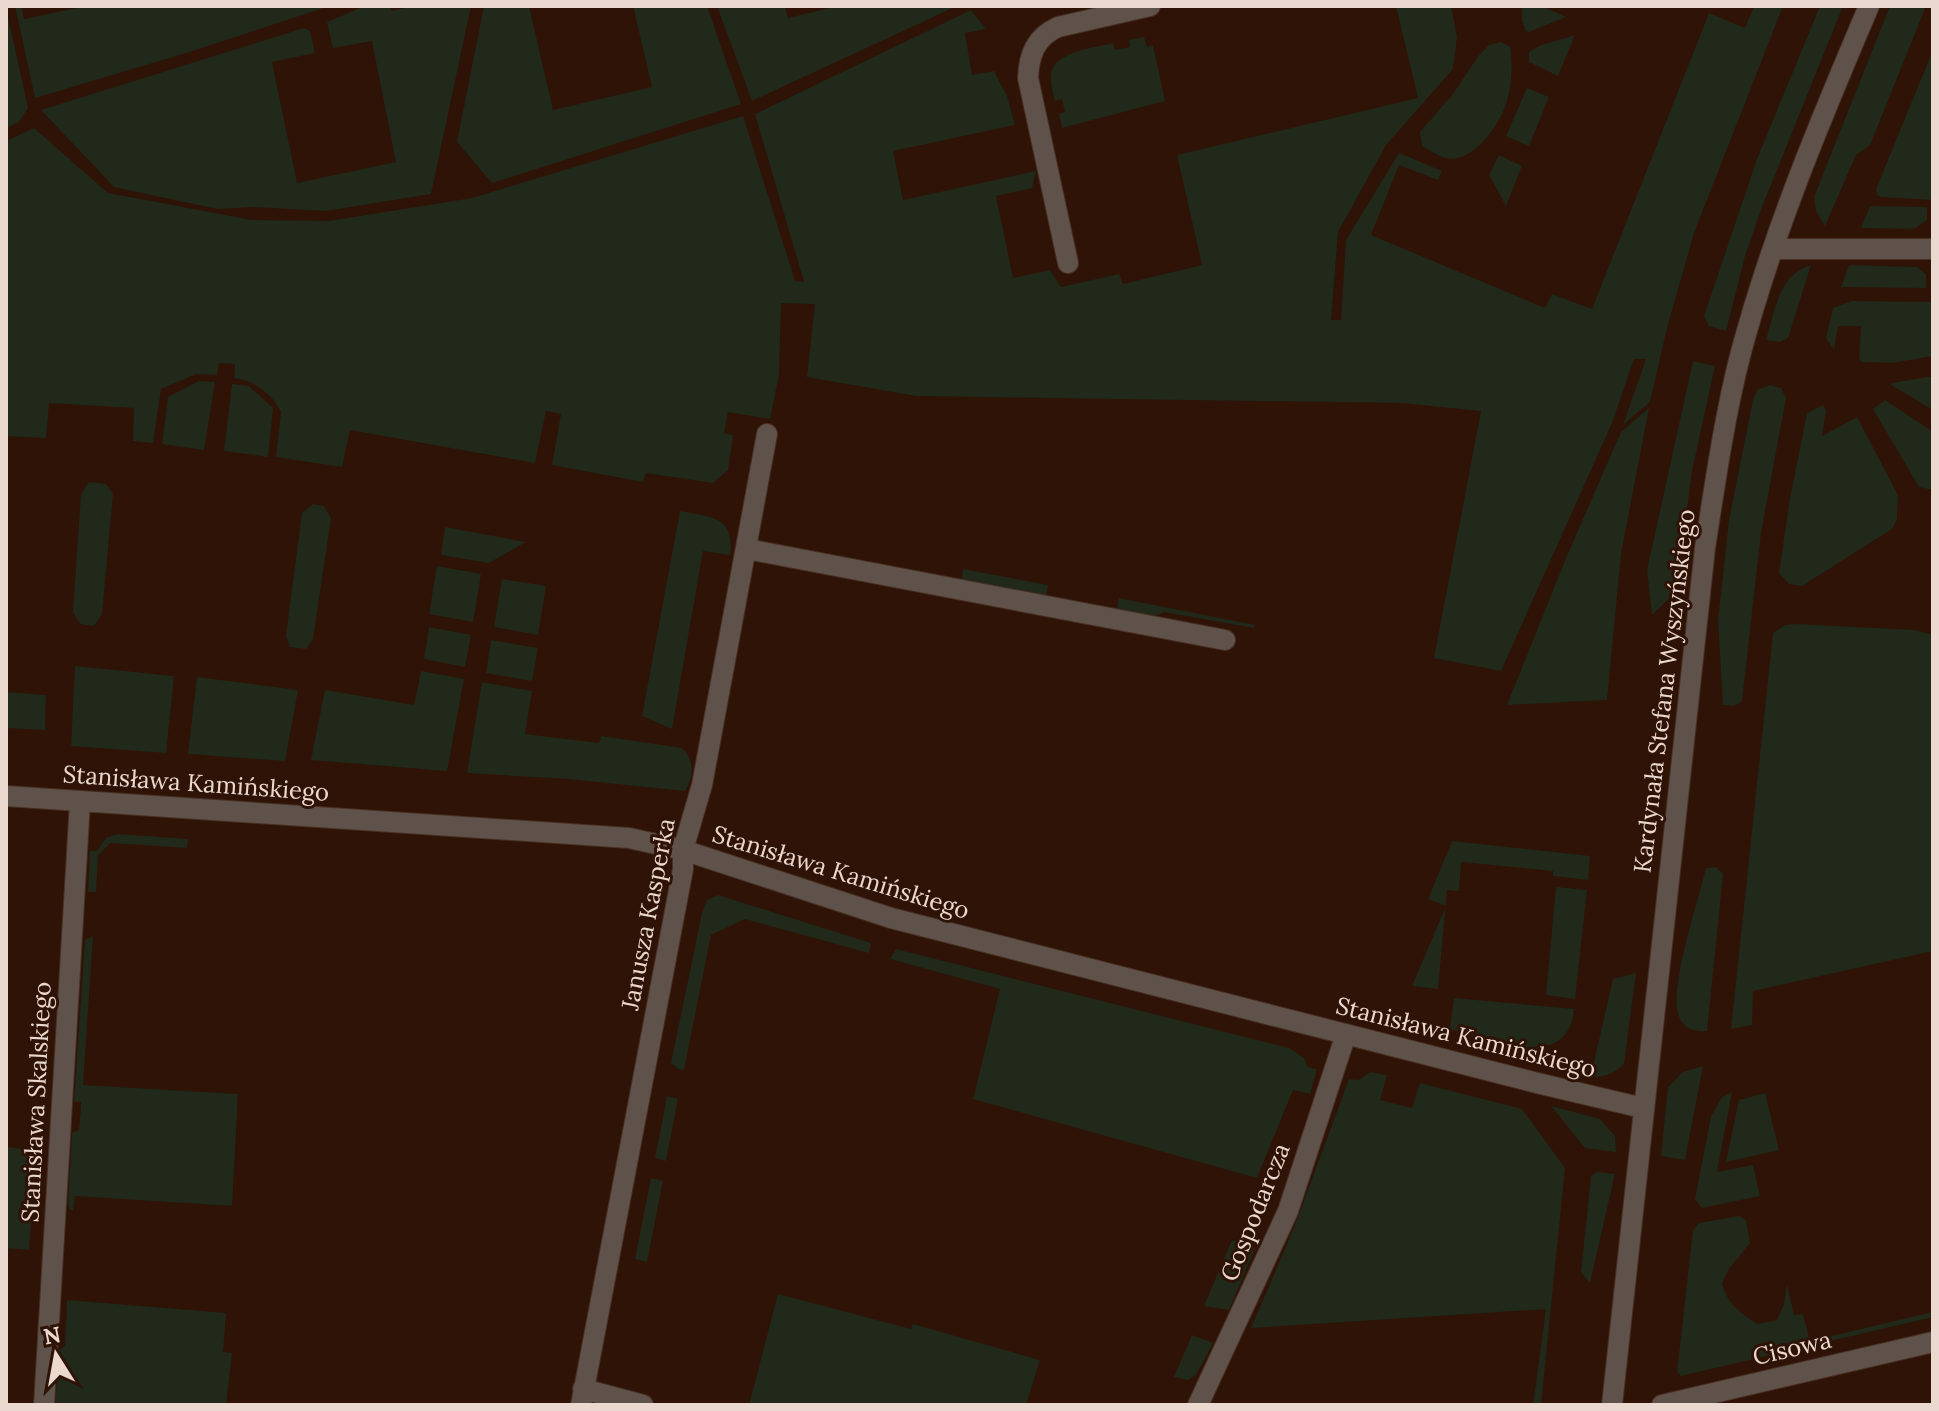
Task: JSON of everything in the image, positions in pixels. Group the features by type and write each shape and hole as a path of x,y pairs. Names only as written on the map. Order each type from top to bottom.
{"street":[{"path":"1068,263 1028,78 1032,53 1047,32 1058,27 1147,6"},
{"name":"Kardynała Stefana Wyszyńskiego","path":"1612,1405 1707,533 1722,442 1738,364 1773,249 1805,157 1869,6"},
{"path":"1773,249 1933,249"},
{"name":"Janusza Kasperka","path":"582,1397 683,869 683,850 702,785 767,434"},
{"path":"747,549 1225,640"},
{"name":"Stanisława Kamińskiego","path":"6,796 629,838 683,850 891,918 1643,1108"},
{"name":"Stanisława Skalskiego","path":"44,1405 80,802"},
{"name":"Gospodarcza","path":"1198,1405 1288,1211 1346,1034"},
{"name":"Cisowa","path":"1662,1405 1933,1342"},
{"path":"582,1397 643,1405"}],"green space":[{"path":"15,6 21,6 24,19 86,6 330,6 35,98"},
{"path":"365,6 390,6 392,11 413,6 471,6 431,194 326,211 254,207 217,209 114,187 41,110 304,28 310,31 315,53 272,62 297,183 396,162 372,41 333,48 327,22"},
{"path":"484,6 529,6 553,110 652,87 633,6 707,6 741,104 492,183 457,142"},
{"path":"717,6 785,6 788,18 838,6 957,6 752,101"},
{"path":"1396,6 1451,6 1457,37 1453,69 1386,145 1338,232 1331,320 1341,320 1346,240 1399,153 1442,171 1438,180 1399,165 1371,235 1545,308 1552,294 1592,309 1709,13 1745,28 1754,6 1783,6 1694,233 1650,402 1623,425 1646,359 1634,359 1612,423 1501,671 1434,658 1481,411 1402,403 916,396 807,377 815,304 781,303 779,374 770,419 728,412 724,433 733,435 728,470 713,483 646,473 643,482 552,465 561,414 546,411 535,463 350,430 342,467 276,457 281,412 273,399 261,389 248,381 234,378 235,364 219,363 217,375 196,374 161,389 153,443 133,441 134,408 49,403 46,438 6,436 6,141 34,128 108,193 252,220 329,221 472,198 743,116 795,281 804,282 755,114 971,10 986,29 965,33 972,75 994,71 1007,96 1015,125 893,151 903,200 1036,171 1032,188 996,196 1013,278 1050,270 1061,287 1119,274 1123,284 1202,265 1177,155 1418,98"},
{"path":"1522,6 1542,6 1566,17 1529,32 1522,21"},
{"path":"1820,6 1843,6 1762,207 1745,256 1726,331 1709,326 1704,316 1757,159"},
{"path":"1890,6 1926,6 1870,145 1856,155 1825,226 1816,211 1814,197"},
{"path":"6,8 28,108 19,122 6,128"},
{"path":"1575,35 1558,76 1529,62 1529,52 1539,46"},
{"path":"1144,37 1147,47 1153,45 1165,101 1062,128 1059,114 1065,112 1062,99 1055,101 1051,77 1059,60 1076,52 1113,43 1115,50 1130,47 1129,40"},
{"path":"1501,42 1510,47 1511,83 1502,113 1491,133 1474,150 1455,159 1445,158 1422,146 1420,132 1453,94 1479,55 1489,45"},
{"path":"1933,50 1933,200 1881,197 1876,189"},
{"path":"1527,88 1549,97 1529,146 1506,136"},
{"path":"1499,155 1522,166 1506,206 1489,175"},
{"path":"1870,206 1927,207 1927,220 1914,229 1861,228"},
{"path":"1811,265 1788,338 1780,342 1766,340 1775,306 1785,285 1800,270"},
{"path":"1849,265 1917,267 1926,274 1926,288 1841,287"},
{"path":"1852,301 1933,302 1933,356 1892,363 1861,362 1861,326 1838,326 1834,350 1826,338 1833,308"},
{"path":"1693,361 1715,366 1692,471 1676,592 1652,615 1647,570"},
{"path":"1933,376 1933,410 1891,385 1892,383"},
{"path":"199,381 215,382 204,450 162,444 168,397"},
{"path":"232,384 249,386 273,408 268,457 224,451"},
{"path":"1770,385 1781,388 1786,398 1761,533 1742,701 1734,706 1723,705 1718,620 1729,520 1753,400 1757,390"},
{"path":"1885,400 1933,432 1933,490 1919,487 1873,409"},
{"path":"1823,405 1826,410 1822,436 1857,417 1898,495 1897,519 1892,529 1802,586 1789,584 1779,573 1807,413"},
{"path":"1649,408 1621,554 1607,700 1507,705 1621,432"},
{"path":"89,482 106,484 113,494 102,614 94,626 80,624 73,612 81,494"},
{"path":"313,504 324,506 331,518 313,639 306,649 290,647 286,635 302,513"},
{"path":"680,511 718,521 725,526 731,542 730,555 703,551 672,729 642,716"},
{"path":"445,527 526,542 489,563 441,555"},
{"path":"437,566 481,574 473,622 429,614"},
{"path":"963,569 1048,585 1046,597 962,580"},
{"path":"502,579 546,586 538,635 494,627"},
{"path":"1119,598 1255,625 1254,628 1164,612 1153,617 1117,610"},
{"path":"1785,625 1915,630 1933,635 1933,951 1753,991 1752,1025 1731,1029 1773,633"},
{"path":"429,627 471,635 465,667 424,659"},
{"path":"491,640 538,648 532,681 486,673"},
{"path":"75,666 174,676 166,753 71,746"},
{"path":"421,671 464,679 447,771 311,760 325,690 414,705"},
{"path":"197,677 298,690 285,761 188,754"},
{"path":"482,682 532,691 525,734 599,743 601,736 682,748 691,763 685,791 467,773"},
{"path":"6,692 46,695 45,730 6,728"},
{"path":"118,834 188,839 187,848 110,843 98,856 96,892 88,892 90,851 97,851 106,838"},
{"path":"1452,841 1590,856 1588,880 1553,876 1553,871 1461,862 1459,891 1447,890 1446,906 1428,899"},
{"path":"1716,867 1723,874 1707,1031 1697,1031 1685,1026 1680,1019 1678,984 1706,868"},
{"path":"1556,887 1587,890 1575,999 1546,995"},
{"path":"718,895 871,943 869,953 745,919 711,935 684,1070 678,1069 671,1063 702,913 707,900"},
{"path":"1445,907 1438,989 1412,986"},
{"path":"93,936 83,1085 238,1094 232,1206 75,1196 73,1210 70,1210 72,1133 79,1130 81,1106 81,1102 74,1102 85,940"},
{"path":"896,949 1289,1048 1304,1058 1308,1067 1317,1069 1310,1094 1293,1090 1257,1178 973,1099 1000,989 890,959"},
{"path":"1636,973 1624,1064 1616,1071 1597,1077 1549,1066 1550,1063 1593,1066 1613,979"},
{"path":"1454,998 1574,1009 1569,1029 1558,1041 1543,1047 1524,1047 1450,1029"},
{"path":"1703,1066 1685,1160 1661,1156 1668,1087 1683,1072"},
{"path":"1370,1072 1387,1075 1380,1100 1412,1108 1420,1083 1522,1109 1565,1168 1541,1405 1533,1405 1546,1309 1251,1328 1294,1228 1349,1079 1359,1080"},
{"path":"1732,1092 1717,1172 1753,1165 1760,1196 1702,1208 1695,1199 1711,1116 1722,1097"},
{"path":"1765,1093 1779,1150 1726,1162 1739,1100"},
{"path":"667,1096 678,1099 666,1161 655,1158"},
{"path":"1551,1106 1600,1119 1615,1136 1616,1152 1585,1148"},
{"path":"6,1147 36,1150 29,1250 6,1248"},
{"path":"1597,1172 1615,1174 1590,1283 1581,1272 1591,1176"},
{"path":"651,1178 663,1181 647,1262 635,1259"},
{"path":"1739,1216 1746,1220 1750,1243 1722,1283 1735,1307 1758,1324 1777,1320 1784,1304 1787,1284 1794,1315 1803,1314 1810,1341 1933,1312 1933,1317 1681,1376 1677,1372 1693,1230 1699,1223"},
{"path":"1232,1240 1255,1248 1229,1310 1204,1306"},
{"path":"778,1294 911,1329 913,1324 1040,1360 1026,1405 749,1405"},
{"path":"67,1300 226,1313 223,1352 232,1353 226,1405 55,1405 59,1350 65,1346"},
{"path":"1192,1335 1213,1343 1196,1375 1188,1380 1174,1377"}]}
